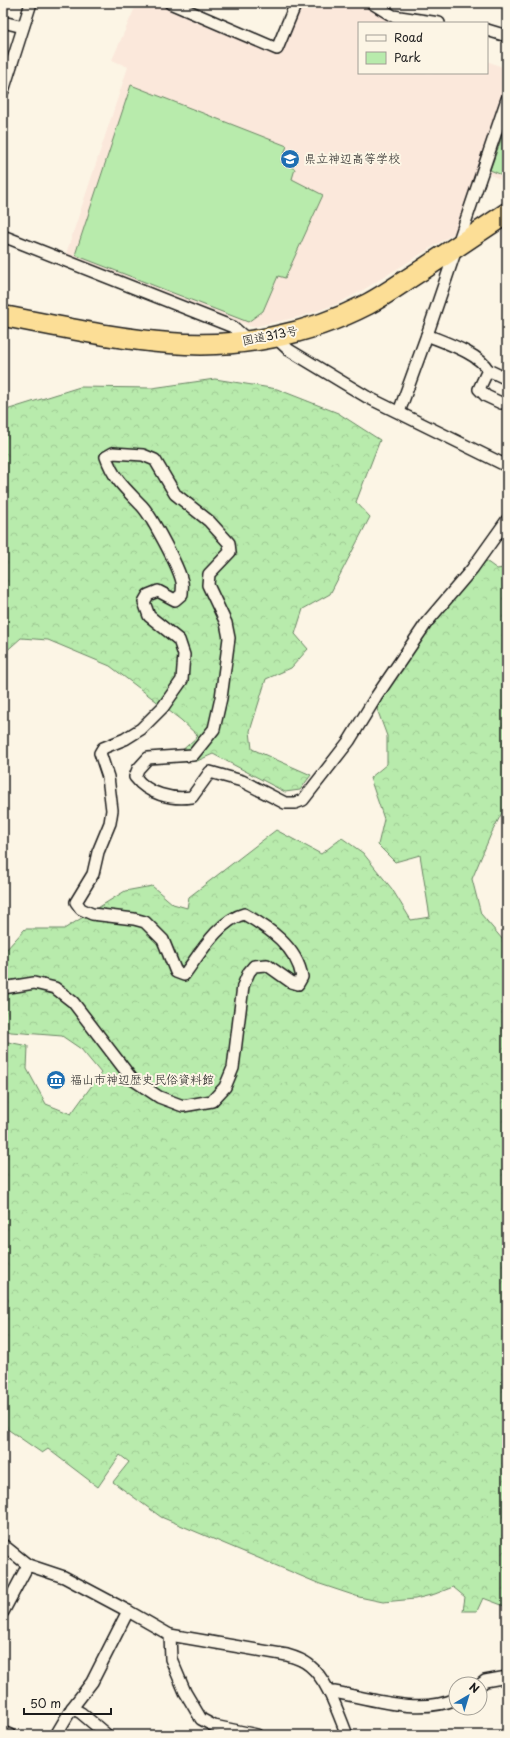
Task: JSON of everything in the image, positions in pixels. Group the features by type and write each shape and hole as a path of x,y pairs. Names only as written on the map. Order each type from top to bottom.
{"highway":[{"name":"国道313号","path":"3,316 136,340 202,345 275,337 330,321 369,304 507,213"}],"street":[{"path":"3,90 31,3"},
{"path":"170,3 277,49 296,3"},
{"path":"372,3 393,16 432,22"},
{"path":"3,22 23,27"},
{"path":"488,30 507,36"},
{"path":"399,412 427,335 507,99"},
{"path":"3,236 233,328 249,341"},
{"path":"427,335 461,350 483,362 488,370 507,379"},
{"path":"275,337 289,350 367,397 507,466"},
{"path":"488,370 479,388 486,396 502,403"},
{"path":"3,988 34,983 55,988 73,1002 132,1079 159,1097 184,1106 212,1101 225,1087 233,1068 243,986 249,972 254,966 267,965 291,982 298,984 302,977 300,965 281,939 262,924 244,914 237,916 221,927 184,976 176,972 163,940 145,922 134,919 92,914 81,909 76,902 93,874 98,852 110,823 112,810 108,777 100,753 103,748 125,739 141,729 163,707 182,680 184,655 179,640 149,616 144,602 148,595 158,591 175,600 182,594 182,582 168,550 143,507 122,486 110,468 106,458 113,453 143,455 155,460 175,494 209,521 229,543 230,552 209,574 208,585 226,623 229,638 214,729 193,756 148,758 138,769 135,778 142,786 158,794 180,799 192,797 210,772 242,782 285,803 303,800 349,741 376,697 427,622 472,569 507,520"},
{"path":"3,1545 28,1566 64,1577 128,1610 170,1635 287,1655 300,1660 314,1670 330,1693 347,1735"},
{"path":"3,1612 28,1566"},
{"path":"56,1735 72,1708 92,1682 128,1610"},
{"path":"170,1635 171,1659 185,1692 201,1719 214,1726 257,1735"},
{"path":"488,1680 507,1677"},
{"path":"330,1693 334,1692 424,1707 448,1703"},
{"path":"72,1708 81,1713 107,1735"},
{"path":"3,1732 10,1735"}],"shaded area":[{"name":"県立神辺高等学校","path":"137,3 156,3 279,55 301,3 366,3 376,10 410,22 358,22 358,74 488,74 488,61 507,69 507,86 458,231 363,290 337,304 303,316 252,327 66,254 128,67 112,60"},
{"path":"507,117 507,182 488,174"}],"green space":[{"path":"131,85 287,146 281,162 295,169 292,179 323,195 285,278 278,276 263,311 248,322 75,255"},
{"path":"507,123 507,177 490,170"},
{"path":"215,379 277,389 338,413 380,440 356,502 370,517 330,594 303,609 295,634 308,649 291,668 266,679 250,731 252,749 311,775 300,790 285,792 213,754 197,761 168,763 198,736 181,720 110,666 48,640 21,638 3,654 3,411 80,387 152,388"},
{"path":"486,561 497,569 503,568 507,563 507,803 491,834 472,879 481,914 503,940 507,940 507,1607 483,1598 477,1611 463,1611 465,1597 453,1587 435,1594 415,1599 383,1602 359,1597 320,1584 161,1517 113,1482 129,1462 120,1455 98,1487 48,1449 42,1453 3,1426 3,1314 8,1300 3,1288 3,1041 28,1046 27,1069 46,1104 71,1114 101,1073 81,1049 62,1036 11,1032 3,1029 3,950 6,950 25,929 64,929 125,891 152,886 173,904 187,908 189,897 276,830 321,854 342,838 363,853 392,889 411,920 430,917 420,855 395,862 378,845 384,819 370,778 387,764 387,736 377,709 390,681 425,634"}],"place":[{"name":"県立神辺高等学校","path":"290,159"},
{"name":"福山市神辺歴史民俗資料館","path":"56,1080"}]}
